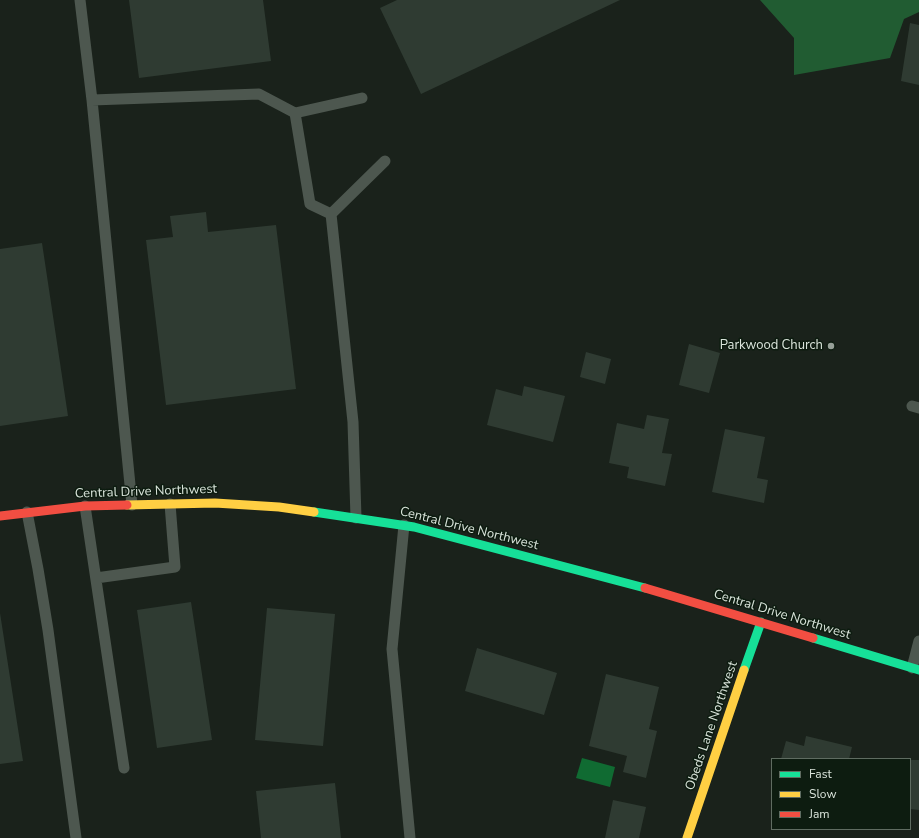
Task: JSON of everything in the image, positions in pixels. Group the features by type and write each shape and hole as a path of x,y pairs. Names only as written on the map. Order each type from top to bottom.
{"street":[{"name":"Central Drive Northwest","path":"0,516 85,506 215,503 279,507 404,525 621,581 916,669"},
{"name":"Obeds Lane Northwest","path":"687,838 761,622"}],"lane":[{"path":"80,0 92,100 132,505"},
{"path":"92,100 259,94 295,113 362,98"},
{"path":"295,113 310,204 331,214"},
{"path":"331,214 385,161"},
{"path":"331,214 353,422 356,518"},
{"path":"96,578 175,567 170,504"},
{"path":"85,506 124,768"},
{"path":"27,512 48,630 76,838"},
{"path":"404,525 392,649 410,838"},
{"path":"916,669 919,641"}],"shaded area":[{"path":"760,0 919,0 919,12 904,19 890,58 794,75 794,38"},
{"path":"582,758 615,767 610,787 576,778"}],"building":[{"path":"129,0 263,0 271,61 139,78"},
{"path":"397,0 620,0 421,94 380,8"},
{"path":"910,23 919,25 919,85 901,81"},
{"path":"206,212 208,232 276,225 296,389 166,405 146,240 173,237 170,216"},
{"path":"42,243 68,416 0,426 0,249"},
{"path":"689,344 720,353 709,393 679,385"},
{"path":"586,352 611,359 605,384 580,377"},
{"path":"524,386 565,396 553,442 487,425 496,389 522,396"},
{"path":"647,415 669,419 662,453 672,454 665,486 627,478 629,467 609,463 617,423 644,429"},
{"path":"725,429 765,437 757,478 768,480 764,503 712,492"},
{"path":"191,602 212,740 157,748 137,610"},
{"path":"267,608 335,614 323,746 255,740"},
{"path":"0,613 23,761 0,764"},
{"path":"477,648 557,673 544,715 465,691"},
{"path":"606,674 659,687 649,729 657,731 646,778 623,772 627,756 589,746"},
{"path":"806,736 852,747 849,758 781,758 786,741 804,746"},
{"path":"911,760 919,760 919,810 911,809"},
{"path":"335,783 341,838 261,838 256,791"},
{"path":"613,800 646,807 639,838 605,838"}],"traffic: fast":[{"path":"314,512 414,527 645,588"},
{"path":"744,670 761,622"},
{"path":"813,638 919,670"}],"traffic: slow":[{"path":"127,505 215,503 279,507 314,512"},
{"path":"687,838 744,670"}],"traffic: jam":[{"path":"0,516 85,506 127,505"},
{"path":"645,588 813,638"}],"place":[{"name":"Parkwood Church","path":"831,346"}]}
